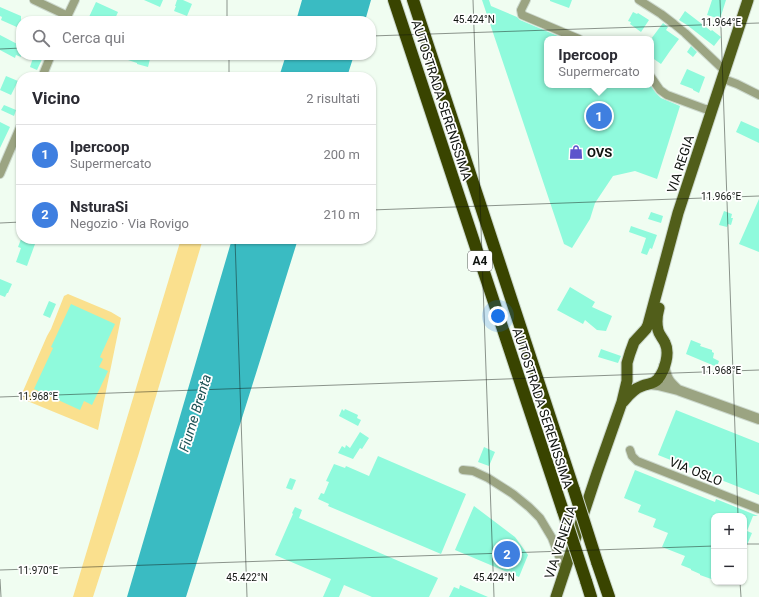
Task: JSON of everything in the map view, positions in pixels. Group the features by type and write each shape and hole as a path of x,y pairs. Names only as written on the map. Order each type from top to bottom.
{"highway":[{"name":"AUTOSTRADA SERENISSIMA","path":"413,0 609,597"},
{"name":"AUTOSTRADA SERENISSIMA","path":"396,6 591,597"}],"main road":[{"name":"VIA REGIA","path":"622,402 632,392 658,378 664,366 667,350 658,331 658,310 748,0"},
{"name":"VIA REGIA","path":"597,472 622,402 627,381 627,363 630,353 634,342 648,325 678,213 714,106 756,0"},
{"path":"640,336 647,333 660,337"},
{"path":"627,371 632,381 637,384 646,385"},
{"name":"VIA VENEZIA","path":"556,597 597,472"}],"street":[{"path":"34,0 63,16"},
{"path":"68,16 75,0"},
{"path":"526,0 522,12 572,36"},
{"path":"639,0 665,17 685,33 723,69 727,76 736,84 759,95"},
{"path":"44,72 49,60"},
{"path":"654,81 660,90 667,95 705,109 714,106"},
{"path":"0,174 16,137"},
{"path":"664,366 668,380 678,390"},
{"path":"646,385 658,385 678,390 759,419"},
{"name":"VIA OSLO","path":"630,450 632,456 637,460 759,509"},
{"path":"463,470 473,471 488,478 513,494 529,507 540,518 552,538 562,564 566,566"}],"shaded area":[{"path":"179,244 202,244 139,453 93,597 73,597"},
{"path":"68,294 111,312 121,318 98,430 20,398 64,296"}],"water":[{"path":"302,0 371,0 366,16 297,16"},
{"path":"284,60 352,60 349,72 281,72"},
{"name":"Fiume Brenta","path":"231,244 296,244 186,597 127,597"}],"building":[{"path":"144,0 163,0 160,7"},
{"path":"177,0 183,0 192,4 187,16 174,11"},
{"path":"482,0 489,0 491,6 558,36 544,36 544,88 652,88 661,98 680,106 657,179 635,171 613,176 595,203 590,219 572,248 564,244"},
{"path":"550,0 572,0 569,8"},
{"path":"712,0 726,0 720,19 707,15"},
{"path":"96,2 118,12 116,16 89,16"},
{"path":"0,7 21,16 16,16 16,27 1,20 2,17 0,16"},
{"path":"685,11 721,37 714,46 679,20"},
{"path":"633,12 638,13 649,20 641,32 628,21"},
{"path":"663,23 668,27 666,30 679,39 661,64 654,59 653,36"},
{"path":"0,35 16,43 15,58 0,50"},
{"path":"691,46 697,52 693,57 687,52"},
{"path":"32,60 42,60 37,70 30,67"},
{"path":"128,60 150,60 148,67"},
{"path":"687,69 705,77 699,93 680,84"},
{"path":"6,76 16,80 16,85 11,95 0,90"},
{"path":"4,105 16,110 14,116 1,110"},
{"path":"741,121 759,129 759,143 736,132"},
{"path":"0,122 10,127 0,148"},
{"path":"759,199 759,252 739,244"},
{"path":"724,211 732,214 731,218 733,218 731,225 728,224 727,227 719,225"},
{"path":"651,212 663,216 661,223 648,219"},
{"path":"631,226 657,235 652,249 650,248 647,255 641,253 646,238 629,232"},
{"path":"19,244 35,244 27,266 16,262 21,248 18,247"},
{"path":"0,279 12,284 5,297 0,295"},
{"path":"570,287 595,302 592,307 612,316 606,331 597,330 585,320 583,324 557,310"},
{"path":"49,301 56,304 50,318 43,315"},
{"path":"71,304 115,324 100,357 103,359 99,367 108,371 92,405 84,401 80,410 34,389"},
{"path":"691,340 701,344 700,346 712,350 714,353 713,358 719,361 717,367 686,354"},
{"path":"601,349 621,356 618,363 598,357"},
{"path":"342,409 358,415 357,418 361,420 358,426 339,416"},
{"path":"676,410 759,443 759,495 658,455"},
{"path":"360,432 369,438 353,459 338,453 342,446 345,448 346,445 350,448"},
{"path":"484,447 495,452 489,466 478,462"},
{"path":"378,456 466,494 441,554 328,506 329,504 318,499 321,493 324,494 329,482 326,481 334,464 345,468 346,466 369,476"},
{"path":"635,470 715,502 716,499 758,516 753,516 747,531 747,513 711,513 711,579 681,565 685,556 662,547 668,533 653,527 656,519 638,512 641,505 624,498"},
{"path":"290,478 296,480 292,490 286,488"},
{"path":"474,506 515,537 528,555 519,577 455,550"},
{"path":"295,507 302,510 299,518 438,578 429,597 372,597 344,585 339,597 323,597 331,579 275,555"},
{"path":"747,531 752,533 747,545"},
{"path":"460,585 488,597 449,597 454,587 459,589"}],"place":[{"name":"Ipercoop","path":"599,116"},
{"name":"OVS","path":"576,152"},
{"name":"NsturaSi","path":"507,554"}]}
